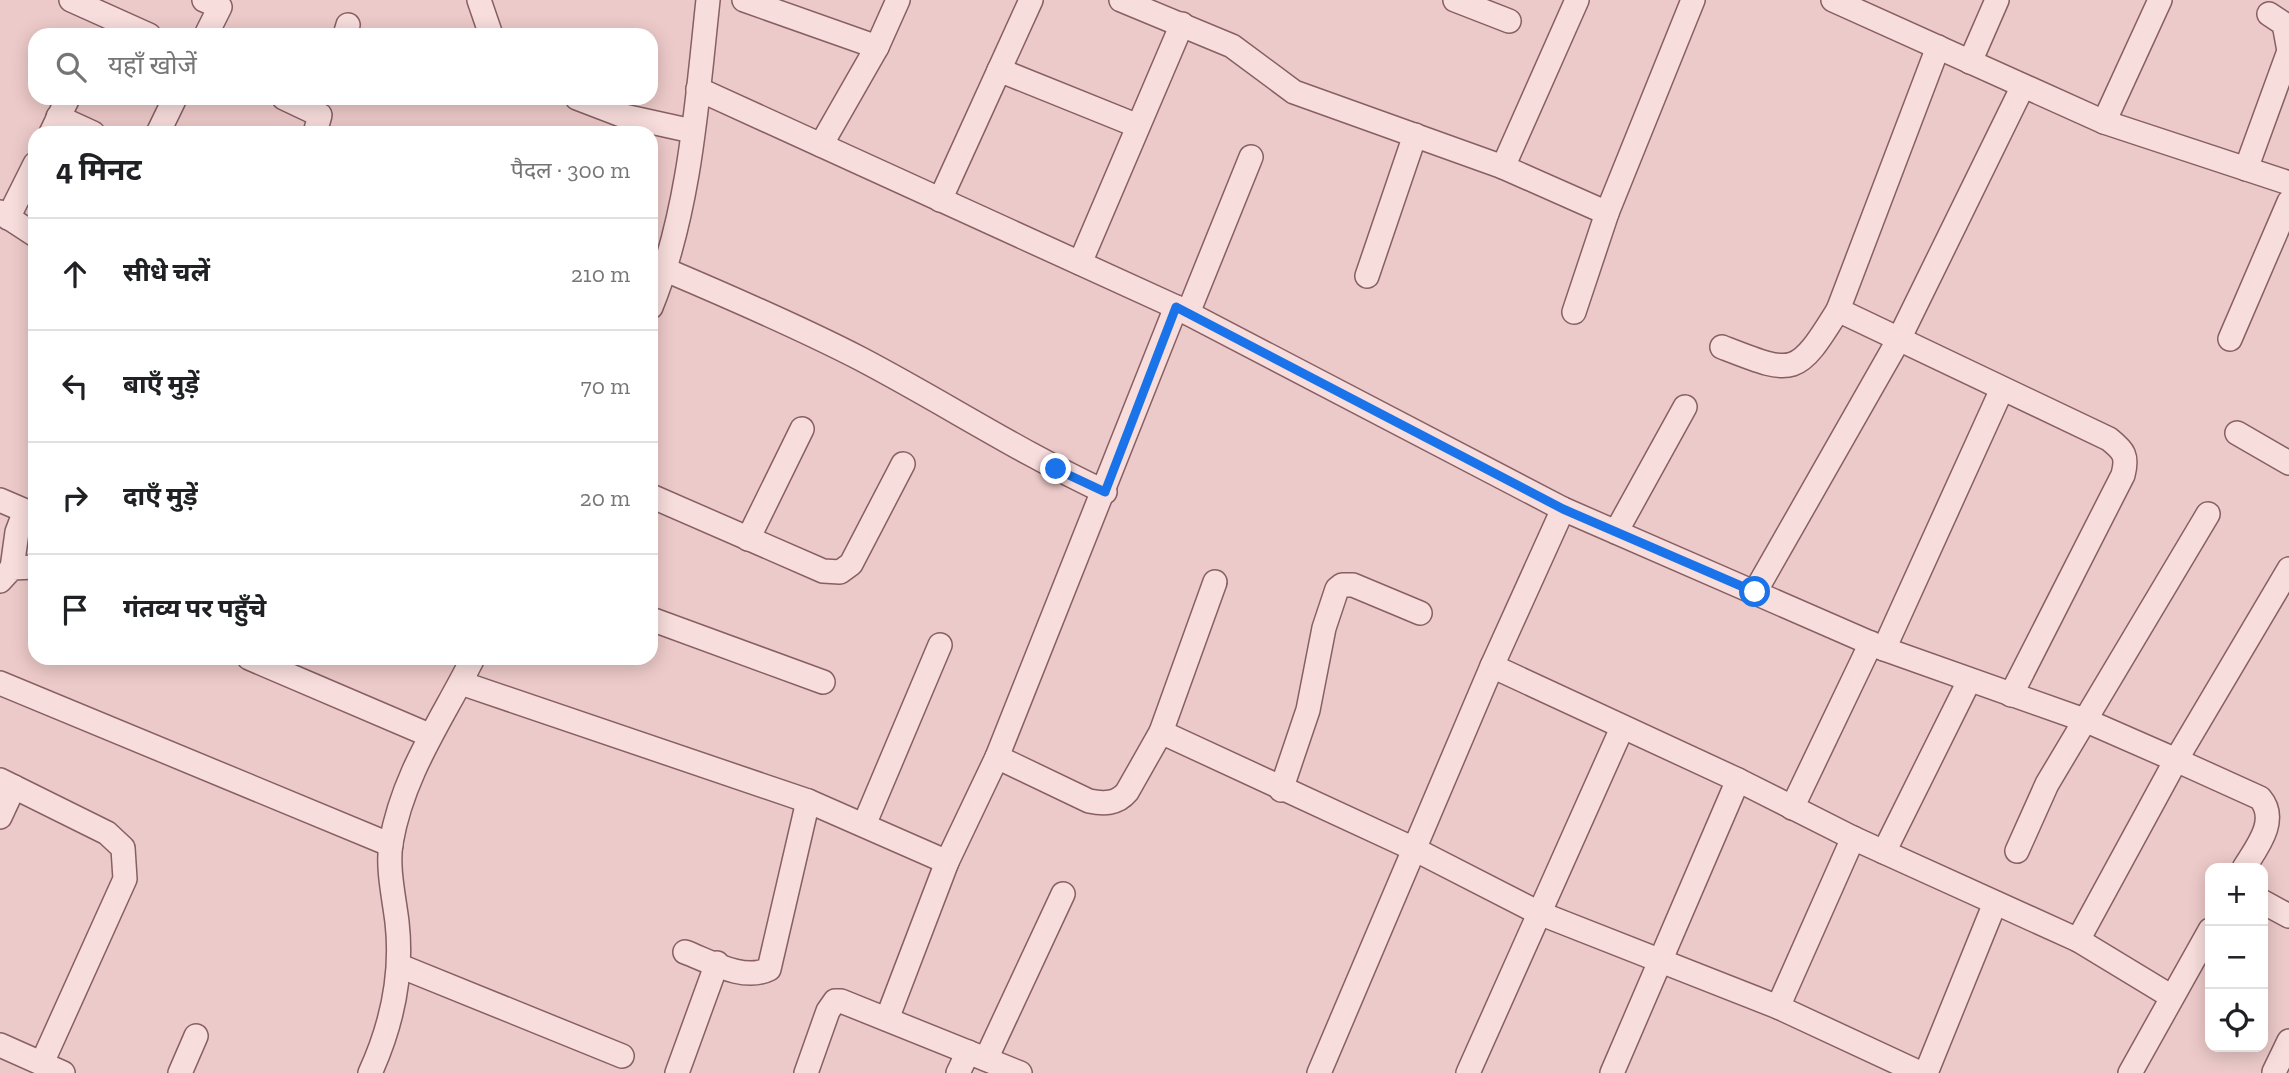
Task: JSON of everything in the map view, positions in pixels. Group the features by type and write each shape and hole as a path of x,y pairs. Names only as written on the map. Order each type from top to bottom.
{"street":[{"path":"71,0 133,28"},
{"path":"479,0 489,28"},
{"path":"658,290 666,270 692,131 708,0"},
{"path":"744,0 877,47"},
{"path":"821,145 877,47 898,0"},
{"path":"940,200 1031,0"},
{"path":"1121,0 1232,46 1294,92 1503,167 1607,213"},
{"path":"1455,0 1478,4 1509,21"},
{"path":"1503,167 1577,0"},
{"path":"1574,312 1607,213 1693,0"},
{"path":"1833,0 2104,122 2289,184"},
{"path":"1970,62 1997,0"},
{"path":"2104,122 2160,0"},
{"path":"208,28 216,2"},
{"path":"2246,169 2289,51 2288,34 2284,24 2270,14"},
{"path":"1080,263 1182,24"},
{"path":"1722,347 1774,367 1797,364 1812,353 1838,310 1938,47"},
{"path":"999,70 1138,126"},
{"path":"1755,592 1899,339 2023,86"},
{"path":"698,89 1182,310 1563,509 1878,646 1969,681 2087,721 2260,798 2267,806 2270,816 2263,835 2247,863"},
{"path":"161,126 172,105"},
{"path":"299,105 320,115"},
{"path":"595,105 624,116 692,131"},
{"path":"59,116 79,126"},
{"path":"1367,276 1415,135"},
{"path":"887,1019 947,862 997,758 1105,492 1182,310 1251,157"},
{"path":"28,176 4,215 28,230"},
{"path":"2230,339 2289,202"},
{"path":"666,270 861,359 980,423 1056,469 1105,492"},
{"path":"1838,310 2109,439 2124,450 2127,461 2123,475 2011,695"},
{"path":"1792,808 1878,646 2002,389"},
{"path":"1616,532 1685,407"},
{"path":"748,538 802,429"},
{"path":"2237,433 2289,463"},
{"path":"658,499 823,571 840,572 851,564 903,464"},
{"path":"0,500 28,512"},
{"path":"1319,1073 1492,666 1563,509"},
{"path":"2017,851 2047,784 2208,514"},
{"path":"16,572 17,532 28,516"},
{"path":"2078,940 2176,760 2289,569"},
{"path":"997,758 1090,801 1103,803 1120,799 1127,792 1161,732 1215,582"},
{"path":"1281,790 1308,710 1324,628 1337,589 1342,585 1353,585 1420,613"},
{"path":"658,622 823,682"},
{"path":"864,825 940,645"},
{"path":"265,665 429,735"},
{"path":"375,1071 396,995 400,967 391,845 403,793 429,735 470,665"},
{"path":"1492,666 1738,780 1853,838 2078,940 2172,997"},
{"path":"1884,852 1969,681"},
{"path":"0,683 391,845"},
{"path":"461,683 808,801 947,862"},
{"path":"1468,1073 1622,727"},
{"path":"1161,732 1281,790 1414,849 1539,913 1778,1007 1920,1073"},
{"path":"1612,1073 1738,780"},
{"path":"0,817 7,784 107,833 123,848 125,865 125,879 40,1067 0,1045"},
{"path":"685,952 745,974 760,974 769,969 808,801"},
{"path":"1778,1007 1853,838"},
{"path":"958,1073 977,1056 1063,894"},
{"path":"1926,1073 1995,903"},
{"path":"2268,905 2289,916"},
{"path":"2130,1073 2205,939"},
{"path":"677,1073 717,963"},
{"path":"400,967 622,1056"},
{"path":"806,1073 828,1011 835,1001 841,1001 1020,1073"},
{"path":"180,1073 196,1036"},
{"path":"2274,1072 2289,1041"}],"route":[{"path":"1056,469 1105,492 1176,307 1563,509 1755,592"}]}
